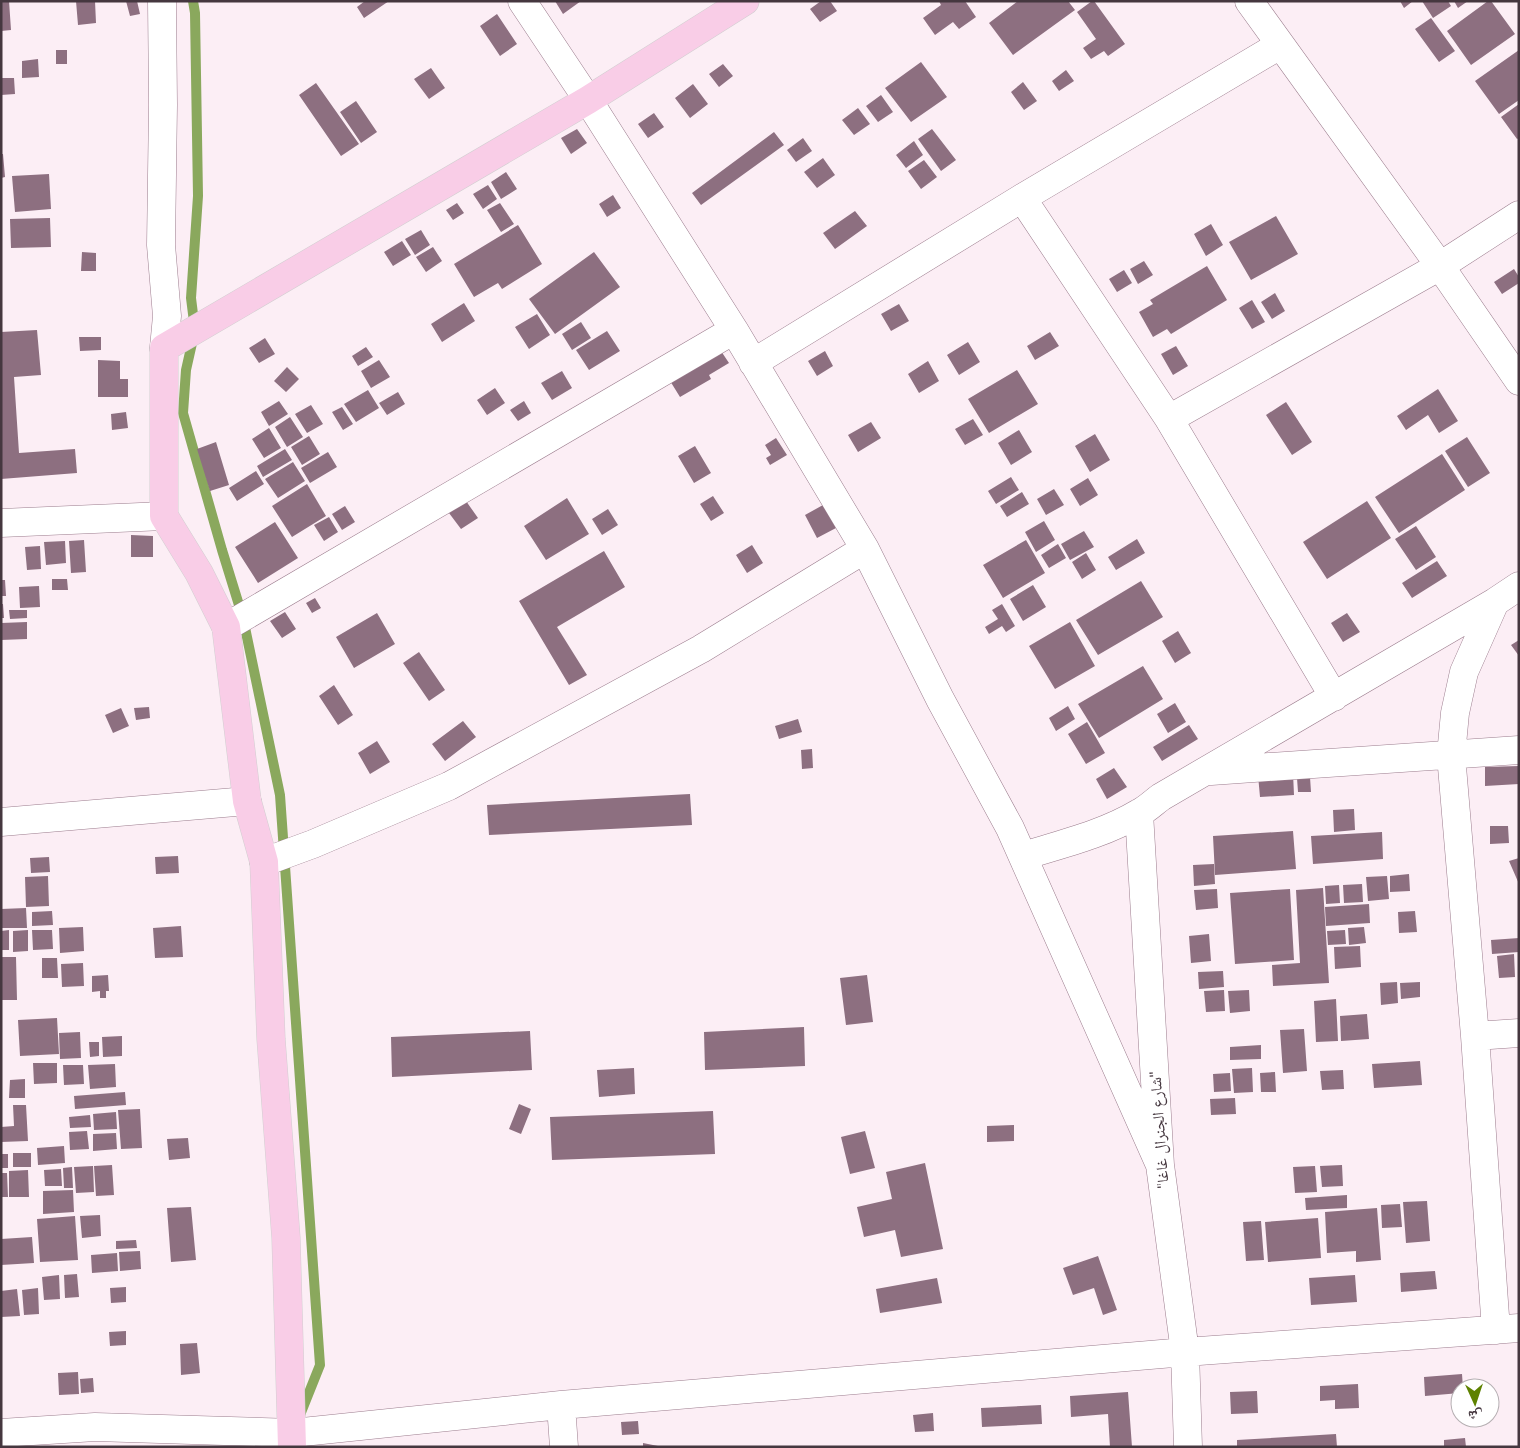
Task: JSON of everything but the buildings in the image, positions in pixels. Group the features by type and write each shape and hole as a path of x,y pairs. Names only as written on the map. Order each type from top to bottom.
{"main road":[{"path":"292,1440 286,1238 271,1039 264,862 248,801 226,627 199,573 164,516 164,348 588,100 745,1"}],"street":[{"path":"162,1 161,245 168,316 164,348"},
{"path":"522,1 588,100 734,330 865,549 940,699 1010,828 1160,1165"},
{"path":"1249,1 1440,266 1519,381"},
{"path":"754,363 1022,198 1280,46"},
{"path":"1022,198 1169,418 1334,697"},
{"path":"1169,418 1440,266 1519,215"},
{"path":"226,627 734,330"},
{"path":"1,522 164,516"},
{"path":"264,862 313,844 449,786 701,649 865,549"},
{"path":"1023,856 1111,828 1139,813 1161,797 1334,697 1519,586"},
{"path":"1,1432 95,1427 292,1440 561,1405 1185,1352 1508,1329 1475,1036 1452,755 1455,713 1464,672 1495,602"},
{"path":"1205,771 1519,750"},
{"path":"1,822 248,801"},
{"name":"\"شارع الجنرال غاغا\"","path":"1139,813 1160,1165 1185,1352 1188,1447"},
{"path":"1475,1036 1519,1033"},
{"path":"561,1405 564,1447"}],"waterway":[{"path":"193,1 195,13 198,196 191,298 195,330 186,370 183,413 243,618 280,795 320,1365 300,1415"}]}
